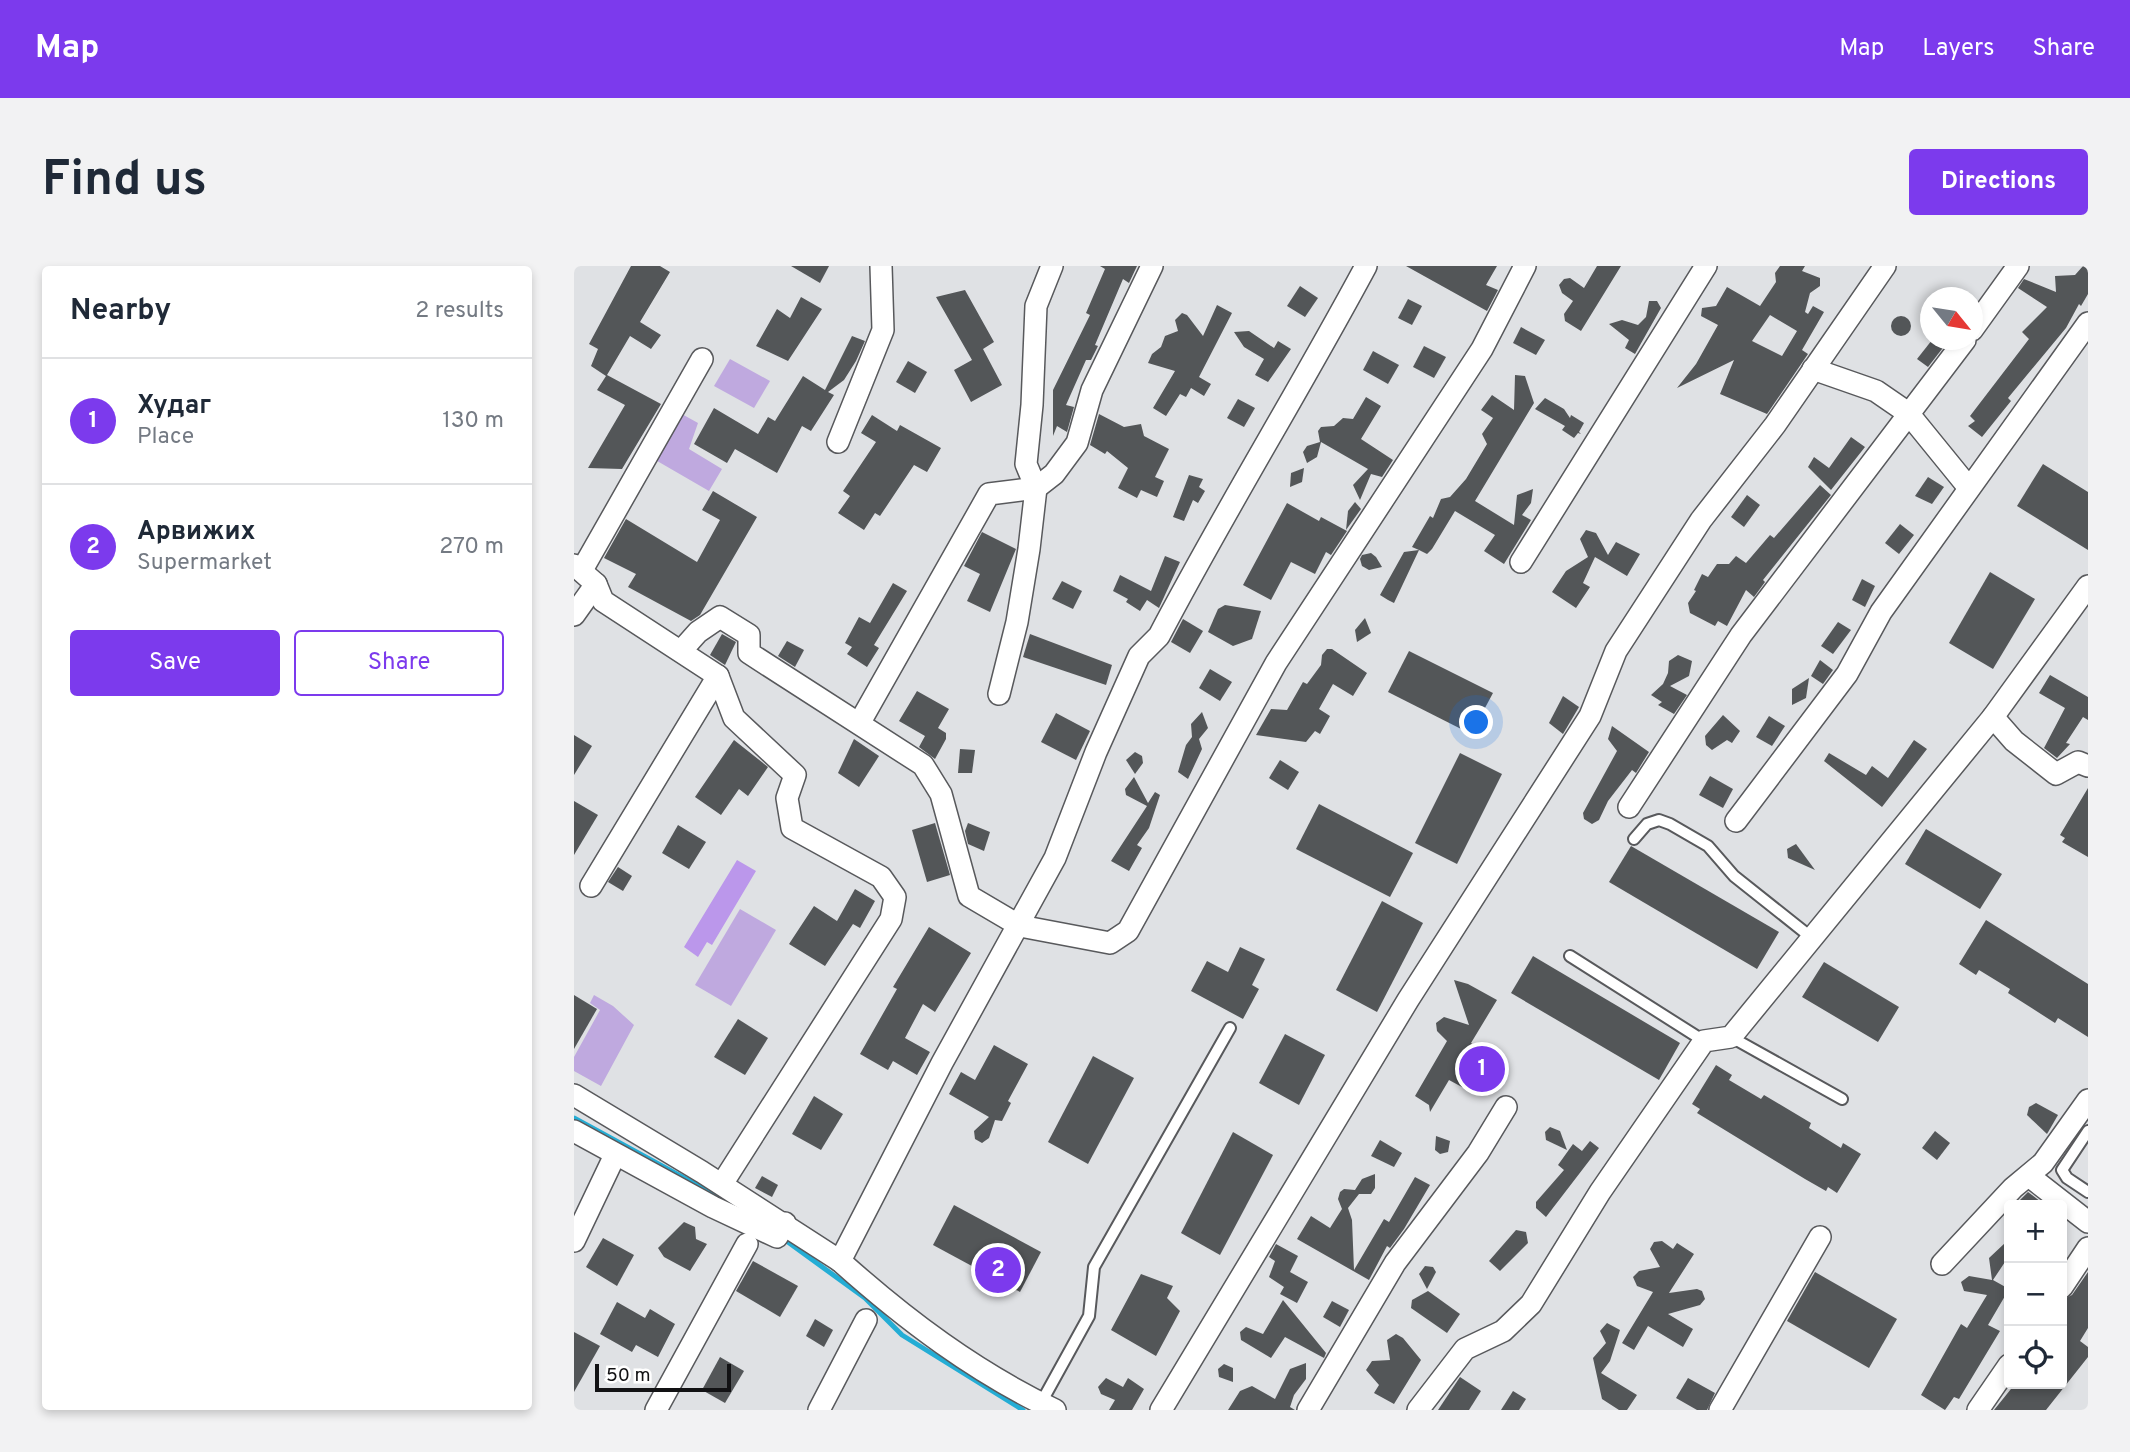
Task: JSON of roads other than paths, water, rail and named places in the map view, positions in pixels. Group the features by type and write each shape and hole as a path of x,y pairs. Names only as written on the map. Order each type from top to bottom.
{"street":[{"path":"838,442 883,330 881,266"},
{"path":"999,694 1017,622 1036,488 1026,464 1032,405 1036,306 1052,266"},
{"path":"860,722 989,494 1036,488 1054,474 1077,443 1092,390 1152,266"},
{"path":"841,1261 942,1063 1020,926 1055,858 1096,752 1139,656 1159,636 1255,461 1307,376 1366,266"},
{"path":"681,652 698,632 720,617 749,635 749,653 923,765 941,794 969,896 1020,926 1110,943 1128,931 1276,663 1482,349 1525,266"},
{"path":"1521,562 1706,266"},
{"path":"1161,1410 1408,1000 1590,716 1616,651 1701,520 1775,425 1885,266"},
{"path":"1983,315 2018,266"},
{"path":"1735,821 1847,674 1881,612 2088,323"},
{"path":"1629,807 1741,635 1957,350"},
{"path":"574,615 584,573 702,359"},
{"path":"1814,369 1876,391 1908,414 1969,488"},
{"path":"584,573 603,601 718,676 734,718 794,775 787,798 788,819 792,828 881,877 895,897 891,919 730,1165 722,1184"},
{"path":"1418,1410 1465,1349 1503,1331 1531,1304 1600,1192 1704,1041 1731,1037 1993,717 2088,586"},
{"path":"591,886 718,676"},
{"path":"1993,717 2014,741 2056,774 2078,762 2088,766"},
{"path":"574,1095 722,1184 781,1230"},
{"path":"1942,1264 2013,1188 2029,1176 2088,1100"},
{"path":"1308,1410 1395,1263 1478,1153 1506,1107"},
{"path":"574,1131 615,1155 781,1230 841,1261 888,1304 959,1357 1048,1407"},
{"path":"574,1241 615,1155"},
{"path":"2029,1176 2088,1222"},
{"path":"1720,1410 1820,1237"},
{"path":"656,1410 747,1244"},
{"path":"2067,1280 2088,1248"},
{"path":"819,1410 866,1320"},
{"path":"1979,1410 2004,1372"}],"lane":[{"path":"1634,839 1647,824 1659,820 1670,824 1708,846 1734,876 1812,938"},
{"path":"1570,956 1704,1041"},
{"path":"1048,1407 1089,1316 1090,1284 1098,1257 1230,1028"},
{"path":"1731,1037 1842,1099"},
{"path":"2088,1131 2062,1170 2067,1178 2088,1192"}],"waterway":[{"path":"574,1118 730,1203"},
{"path":"781,1237 865,1298 902,1335 1023,1410"}],"place":[{"name":"Худаг","path":"1482,1069"},
{"name":"Арвижих","path":"998,1270"}]}
